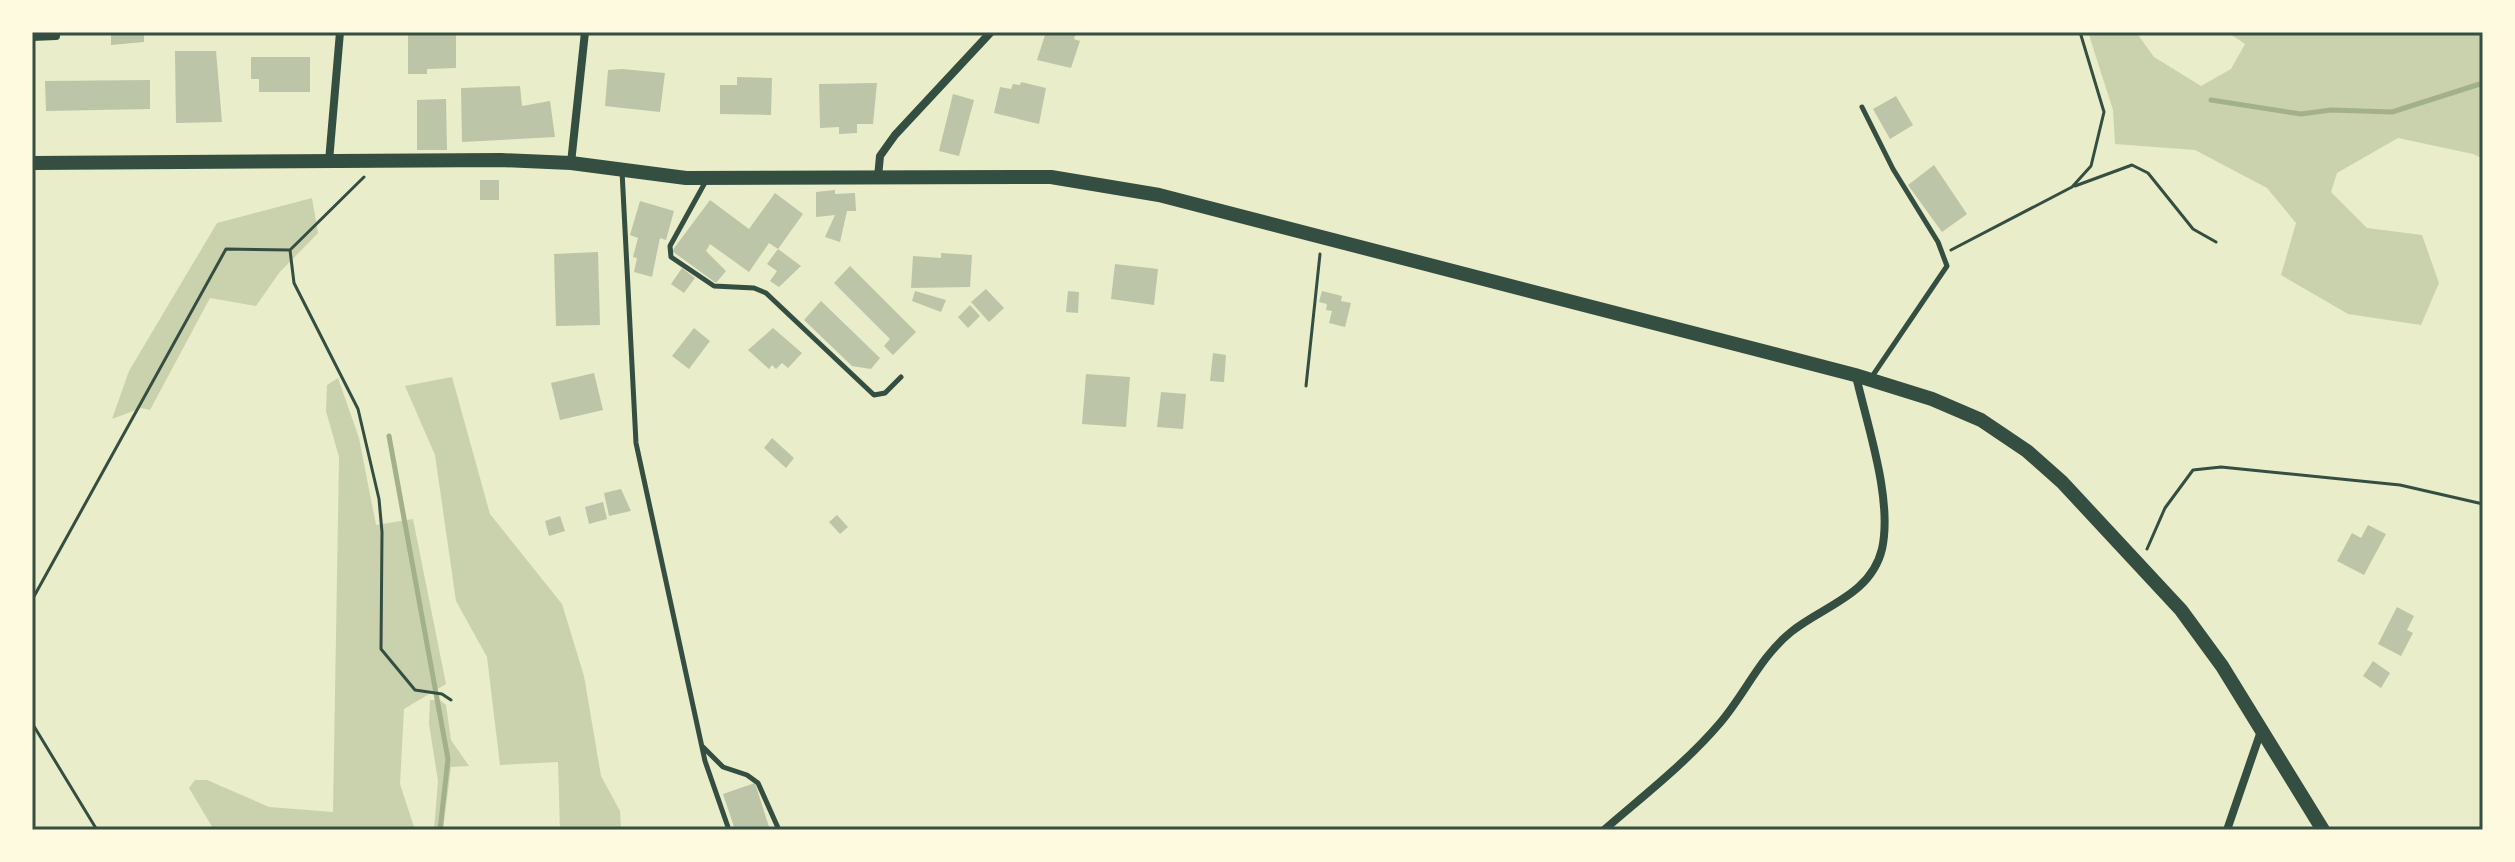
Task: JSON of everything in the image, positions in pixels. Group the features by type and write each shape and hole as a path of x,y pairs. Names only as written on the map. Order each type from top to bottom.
{"main road":[{"path":"32,163 381,159 571,163 708,179 878,177 1081,180 1159,195 1870,379 1959,409 2003,434 2062,482 2196,629 2323,830"}],"street":[{"path":"32,37 56,36 56,32"},
{"path":"329,161 340,32"},
{"path":"571,163 585,32"},
{"path":"878,177 880,156 895,135 991,32"},
{"path":"1604,830 1720,723 1768,654 1791,631 1860,587 1875,568 1885,524 1880,482 1855,375"},
{"path":"2227,830 2261,731"}],"lane":[{"path":"1862,107 1893,169 1945,254 1947,266 1870,379"},
{"path":"622,170 636,443 702,746 729,830"},
{"path":"708,179 670,246 671,257 714,286 754,288 766,293 874,395 885,393 901,377"},
{"path":"702,746 723,767 747,775 758,783 779,830"}],"path":[{"path":"2072,187 2091,166 2104,112 2080,32"},
{"path":"32,600 226,249 290,250 381,159"},
{"path":"1945,254 2072,187 2132,165 2148,173 2193,229 2216,242"},
{"path":"1306,386 1322,238"},
{"path":"290,250 294,283 358,409 379,499 382,532 381,649 415,690 442,694 451,700"},
{"path":"2137,561 2152,543 2165,508 2193,470 2221,467 2400,485 2483,504"},
{"path":"32,723 97,830"}],"green space":[{"path":"2088,32 2136,32 2154,57 2201,86 2231,69 2245,44 2227,32 2483,32 2483,159 2473,154 2398,138 2337,173 2331,192 2367,228 2422,235 2439,283 2421,325 2348,314 2281,275 2296,223 2267,188 2195,150 2115,144 2113,110"},
{"path":"312,198 318,233 279,273 256,306 210,298 150,410 141,408 112,419 129,371 217,223"},
{"path":"452,377 490,514 562,604 584,676 601,776 620,811 621,830 560,830 558,762 500,765 487,657 456,601 435,455 405,386"},
{"path":"338,378 359,438 376,525 413,519 446,684 404,709 400,784 415,830 214,830 189,788 195,780 207,780 269,807 333,812 339,457 326,411 327,385"},
{"path":"430,700 440,700 446,705 451,740 469,766 451,767 443,830 434,830 438,781 429,724"}],"building":[{"path":"111,32 144,32 144,42 111,45"},
{"path":"408,32 456,32 456,68 427,69 427,74 408,74"},
{"path":"1040,32 1076,32 1074,39 1080,41 1071,68 1037,60 1045,35"},
{"path":"175,51 216,51 222,122 176,123"},
{"path":"251,57 310,57 310,92 259,92 259,79 251,79"},
{"path":"608,70 665,73 660,112 605,106"},
{"path":"737,77 772,78 771,115 720,114 720,85 737,85"},
{"path":"150,80 150,109 46,111 45,81"},
{"path":"1021,82 1046,88 1039,124 994,113 1000,87 1011,89 1013,84 1020,85"},
{"path":"877,83 873,124 857,124 857,133 839,134 839,127 820,128 819,84"},
{"path":"520,86 522,106 550,101 555,137 462,142 461,88"},
{"path":"953,94 974,100 959,156 939,151"},
{"path":"1896,96 1913,125 1890,139 1873,109"},
{"path":"446,99 447,150 417,150 417,100"},
{"path":"1934,165 1967,214 1942,232 1908,185"},
{"path":"480,180 499,180 499,200 480,200"},
{"path":"835,190 835,194 855,193 856,211 847,211 840,242 825,237 835,215 816,217 816,192"},
{"path":"775,193 803,214 778,249 769,243 749,272 710,244 706,251 726,271 716,283 672,251 710,200 749,229"},
{"path":"640,201 674,211 666,240 660,238 652,277 634,272 637,258 633,257 638,238 630,235"},
{"path":"778,249 801,266 779,287 770,281 777,271 767,264"},
{"path":"598,252 600,325 556,326 554,254"},
{"path":"941,253 972,255 970,287 911,288 913,256 941,258"},
{"path":"1115,264 1158,269 1154,305 1111,299"},
{"path":"850,266 916,332 893,355 884,346 890,339 834,283"},
{"path":"682,268 695,278 684,293 671,284"},
{"path":"986,289 1004,308 989,322 971,302"},
{"path":"915,291 946,300 941,312 912,301"},
{"path":"1068,291 1079,292 1078,313 1066,312"},
{"path":"1322,291 1342,296 1341,301 1351,303 1345,327 1329,323 1332,311 1326,310 1327,304 1319,302"},
{"path":"821,301 880,358 871,369 852,366 804,320"},
{"path":"970,305 980,316 968,328 958,317"},
{"path":"694,328 710,341 689,369 672,356"},
{"path":"773,328 802,353 788,368 782,363 776,369 772,365 769,369 748,350"},
{"path":"1213,353 1226,355 1224,382 1210,381"},
{"path":"594,373 603,410 560,420 551,383"},
{"path":"1086,374 1130,377 1126,427 1082,424"},
{"path":"1161,392 1186,394 1183,429 1157,427"},
{"path":"772,438 794,458 786,468 764,448"},
{"path":"621,489 631,511 609,516 604,493"},
{"path":"603,502 607,519 589,524 585,507"},
{"path":"837,515 848,527 840,534 829,522"},
{"path":"560,516 565,531 549,536 545,521"},
{"path":"2368,525 2386,534 2364,575 2337,561 2352,533 2361,538"},
{"path":"2397,607 2414,616 2407,630 2413,633 2401,656 2378,644"},
{"path":"2373,661 2390,673 2381,688 2363,676"},
{"path":"755,783 770,830 735,830 723,794"}],"waterway":[{"path":"2211,100 2301,114 2331,110 2392,112 2483,83"},
{"path":"389,436 448,759 440,830"}]}
